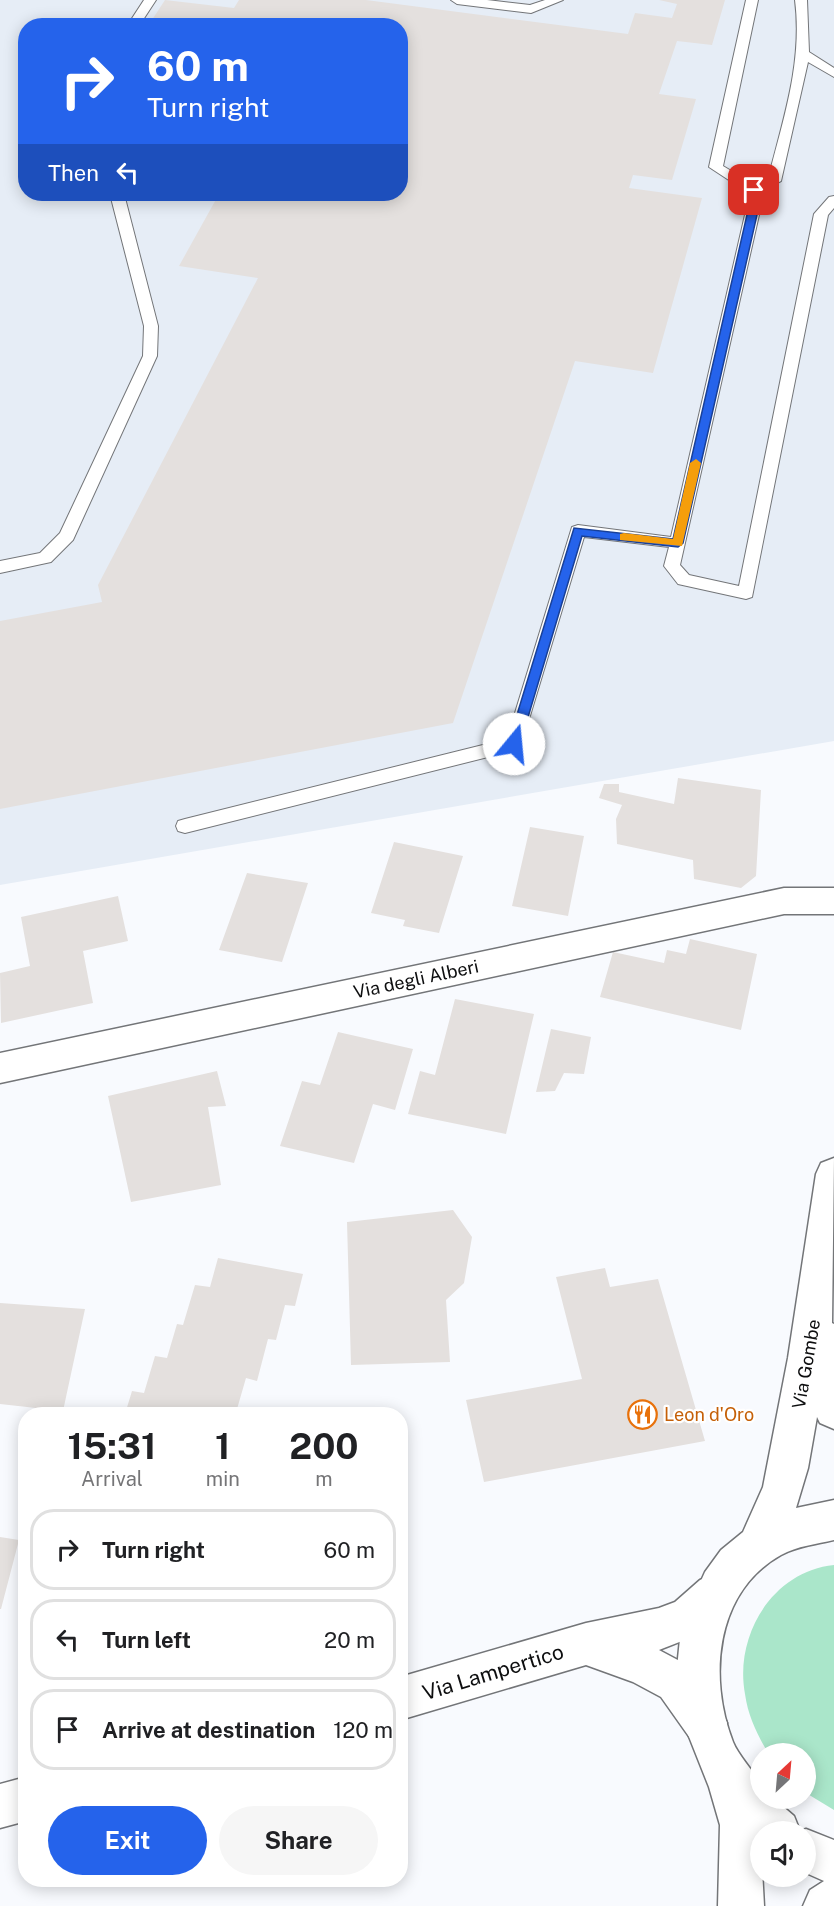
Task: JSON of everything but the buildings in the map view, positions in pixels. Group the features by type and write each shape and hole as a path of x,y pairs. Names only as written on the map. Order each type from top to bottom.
{"street":[{"name":"Via degli Alberi","path":"0,1068 784,901 834,901"},
{"name":"Via Gombe","path":"757,1546 773,1520 786,1482 816,1305 834,1174"},
{"path":"816,1305 830,1401 834,1410"},
{"path":"765,1821 727,1775 714,1750 705,1724 698,1678 701,1634 715,1595 734,1568 757,1546 796,1527 834,1520"},
{"name":"Via Lampertico","path":"408,1698 586,1644 659,1629 689,1617 715,1595"},
{"name":"Via Lampertico","path":"586,1644 644,1665 676,1682 705,1724"},
{"path":"727,1775 742,1825 741,1906"},
{"path":"0,1806 18,1801"},
{"path":"816,1855 834,1863"},
{"path":"826,1906 834,1900"}],"lane":[{"path":"138,18 150,0"},
{"path":"457,0 531,9 557,0"},
{"path":"752,0 716,167 754,190"},
{"path":"754,190 774,181 803,54 804,15 801,0"},
{"path":"803,54 834,73"},
{"path":"754,190 754,206 672,566 684,580 746,593 821,214 834,200"},
{"path":"0,567 45,558 66,536 150,356 151,326 119,201"},
{"path":"185,826 514,744 578,531 678,543"}],"shaded area":[{"path":"0,0 834,0 834,741 0,885"}],"green space":[{"path":"834,1565 834,1810 816,1799 816,1743 763,1743 748,1710 745,1694 743,1672 746,1650 752,1629 762,1610 776,1593 793,1579 812,1570"}],"slow traffic":[{"path":"624,537 678,543 696,463"}],"place":[{"name":"Leon d'Oro","path":"643,1414"}],"route":[{"path":"514,744 578,531 678,543 754,206 754,190"}]}
